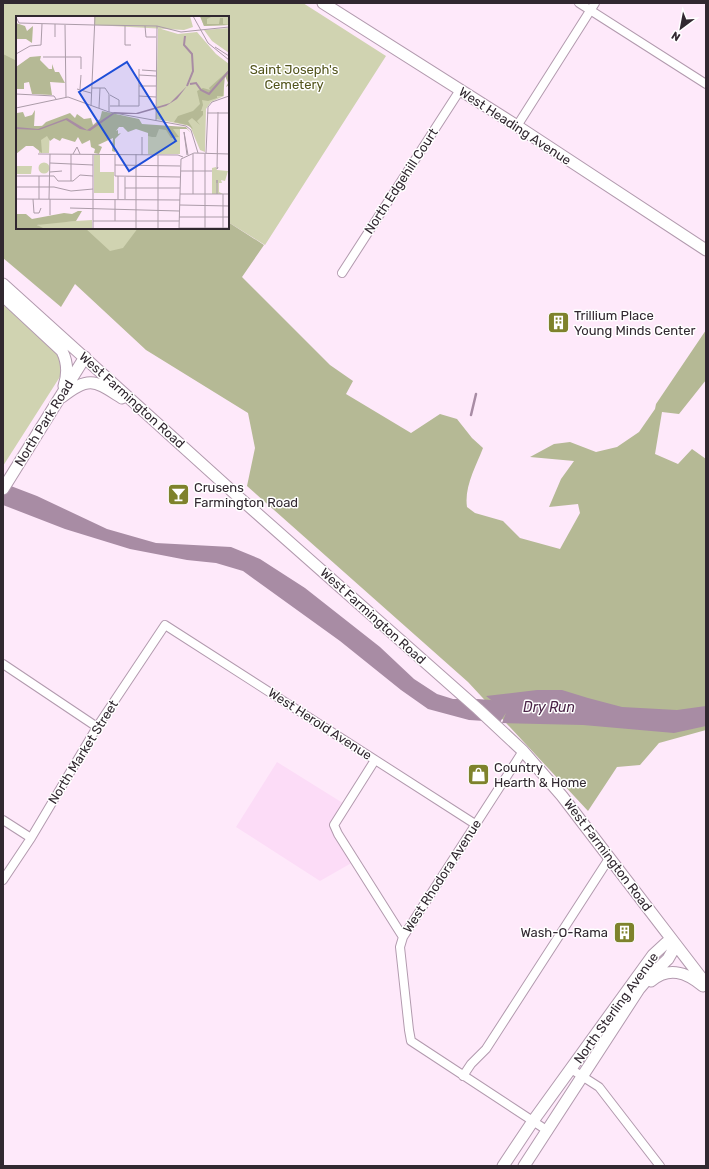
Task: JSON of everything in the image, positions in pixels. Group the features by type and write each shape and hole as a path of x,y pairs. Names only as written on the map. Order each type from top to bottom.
{"main road":[{"name":"West Heading Avenue","path":"324,3 517,126 706,250"},
{"name":"West Farmington Road","path":"3,284 243,501 458,691 523,751 550,780 706,984"},
{"path":"3,296 62,351 67,361 67,378 58,400"},
{"name":"North Park Road","path":"3,489 85,357"},
{"path":"58,400 84,383 98,383 149,415"},
{"name":"North Sterling Avenue","path":"503,1166 533,1121 653,955 666,943 676,945 668,959 646,979 611,1030 583,1077 524,1166"},
{"path":"611,1030 644,988 659,975 670,972 683,974 706,988"}],"street":[{"path":"579,3 593,7 706,84"},
{"path":"517,126 593,7"},
{"name":"North Edgehill Court","path":"342,273 460,90"},
{"name":"North Market Street","path":"3,880 31,838 97,727 165,625"},
{"name":"West Herold Avenue","path":"165,625 475,824"},
{"path":"3,664 97,727"},
{"name":"West Rhodora Avenue","path":"523,751 402,937 400,947 411,1041 548,1131"},
{"path":"375,760 334,825 338,834 402,937"},
{"path":"3,820 31,838"},
{"path":"463,1076 471,1064 486,1049 610,857"},
{"path":"572,1069 599,1087 660,1166"}],"shaded area":[{"path":"277,762 346,805 334,825 355,861 320,881 236,827"}],"green space":[{"name":"Saint Joseph's Cemetery","path":"3,3 303,3 386,56 265,245 229,223 229,16 16,16 16,207 3,199"},
{"path":"3,54 16,60 16,229 86,229 110,251 123,248 137,229 229,229 229,223 264,245 242,277 330,365 353,381 346,394 411,433 440,414 457,419 472,438 483,448 469,484 467,492 467,507 475,513 503,521 520,538 560,549 580,513 578,504 549,507 561,479 574,461 530,457 554,444 570,442 596,452 617,447 639,432 706,330 706,380 679,414 662,412 655,454 678,464 692,449 706,459 706,730 659,743 640,765 617,767 588,811 468,682 247,486 255,448 248,413 146,350 75,284 61,307 3,258"},
{"path":"50,229 157,229 127,278"},
{"path":"3,300 60,350 63,372 3,466"}],"water":[{"name":"Dry Run","path":"3,483 37,496 107,529 156,543 231,547 260,559 305,588 380,647 414,679 437,694 453,699 491,700 495,703 486,696 537,690 562,690 622,707 677,710 706,706 706,726 674,733 583,725 502,723 506,713 500,722 469,720 428,709 401,690 340,641 243,571 216,563 187,560 130,549 65,529 3,505"}],"waterway":[{"path":"471,415 476,394"}],"place":[{"name":"Trillium Place Young Minds Center","path":"558,322"},
{"name":"Crusens Farmington Road","path":"178,494"},
{"name":"Country Hearth & Home","path":"478,774"},
{"name":"Wash-O-Rama","path":"624,932"}]}
